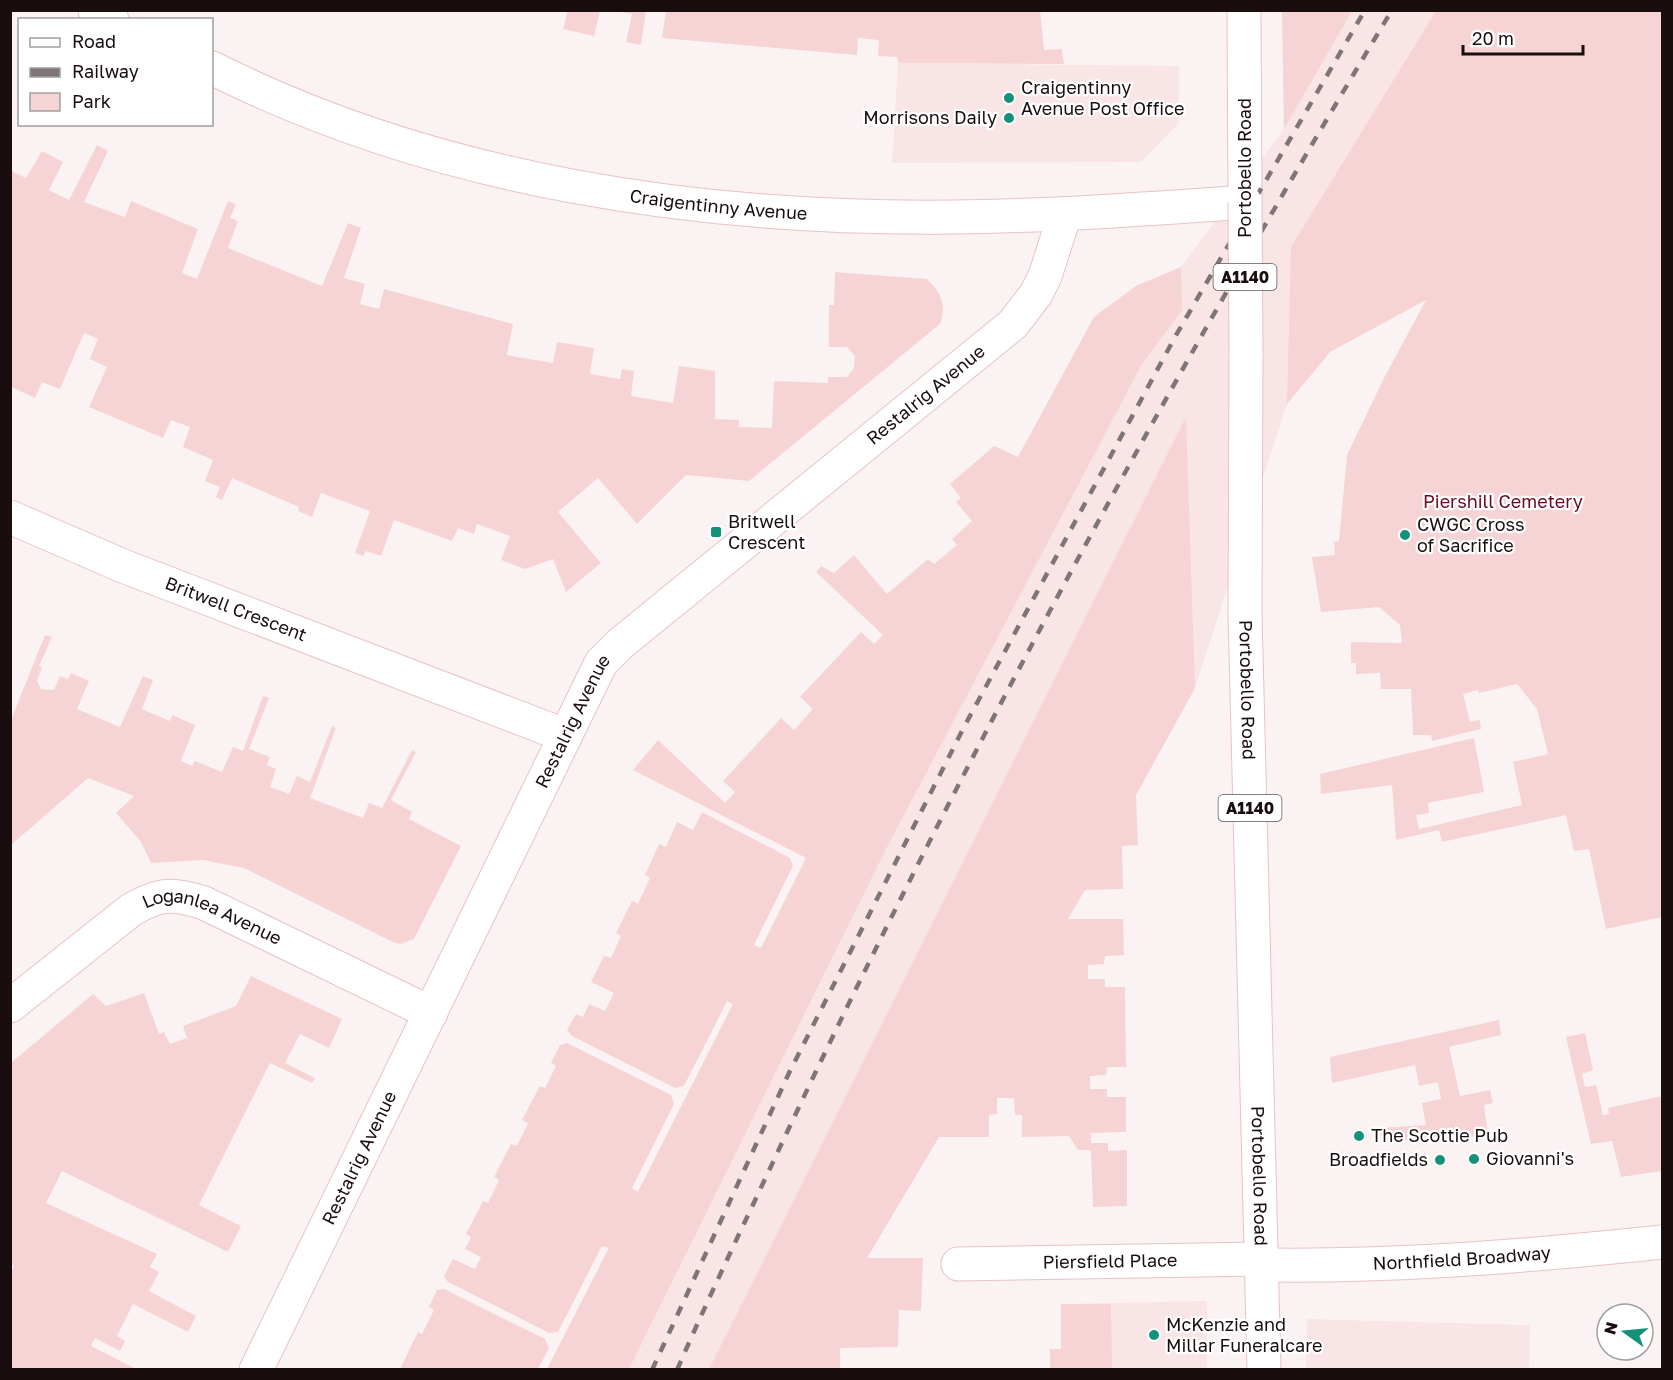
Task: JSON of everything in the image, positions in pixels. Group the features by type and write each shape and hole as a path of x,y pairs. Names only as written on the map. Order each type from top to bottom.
{"street":[{"path":"95,10 109,18"},
{"name":"Portobello Road","path":"1244,10 1244,155 1229,203 1246,352 1245,613 1264,1370"},
{"name":"Craigentinny Avenue","path":"213,68 345,124 435,153 622,195 722,208 822,215 950,217 1065,214 1229,203"},
{"name":"Restalrig Avenue","path":"256,1370 601,663 609,654 1013,324 1036,294 1045,276 1065,214"},
{"name":"Britwell Crescent","path":"10,517 123,566 564,735"},
{"name":"Loganlea Avenue","path":"10,1005 24,977 149,899 180,895 204,903 431,1013"},
{"name":"Northfield Broadway","path":"1261,1262 1365,1266 1558,1253 1662,1242"},
{"name":"Piersfield Place","path":"958,1264 1261,1262"}],"shaded area":[{"path":"1282,11 1582,11 1427,299 1330,352 1287,404 1195,688 1055,942 883,1230 806,1369 547,1370 906,663 1094,317 1136,286 1181,267 1284,129"},
{"path":"898,63 1179,66 1179,123 1141,162 892,163"},
{"path":"1207,1301 1207,1369 1061,1369 1061,1304"},
{"path":"1307,1319 1530,1325 1529,1369 1306,1369"}],"green space":[{"path":"568,10 600,11 594,36 563,29"},
{"path":"614,11 646,11 641,45 626,42 632,14"},
{"path":"666,11 1040,11 1044,50 1062,49 1064,64 898,63 897,57 878,56 879,40 858,38 857,55 662,38"},
{"path":"1282,11 1352,11 1284,129"},
{"name":"Piershill Cemetery","path":"1436,11 1662,11 1662,917 1606,929 1589,849 1574,851 1566,815 1442,842 1439,830 1396,840 1392,785 1321,794 1320,774 1474,738 1484,792 1428,803 1429,813 1416,815 1419,829 1522,805 1513,762 1548,754 1537,709 1517,684 1479,693 1478,690 1463,694 1470,722 1480,720 1481,729 1432,741 1431,735 1413,735 1411,689 1381,689 1380,673 1356,674 1356,663 1351,663 1351,642 1402,643 1400,625 1379,607 1321,612 1312,557 1335,555 1334,542 1339,541 1347,455 1384,378 1426,300 1330,352 1287,404 1291,247"},
{"path":"97,145 108,151 84,202 125,217 131,201 198,229 182,273 197,279 228,201 236,204 230,218 238,221 228,248 322,286 348,223 361,228 344,278 365,284 360,304 379,309 384,289 513,324 507,355 553,363 557,342 594,348 590,374 620,379 622,369 634,371 631,396 673,403 679,366 715,371 715,419 739,420 739,427 772,428 774,381 828,383 828,377 847,377 854,368 855,356 847,347 829,347 829,305 834,305 835,272 927,279 941,299 942,317 940,324 749,481 686,475 637,524 598,478 558,512 601,563 566,592 553,559 525,569 501,560 510,536 477,524 474,534 458,528 452,541 394,520 381,556 366,551 363,556 355,553 370,511 321,493 312,517 298,511 299,507 232,478 222,500 216,497 220,487 205,481 213,460 183,447 190,427 171,420 163,438 89,407 107,367 90,359 98,339 84,333 60,389 42,382 35,398 11,387 11,171 26,178 42,151 63,162 49,190 69,200"},
{"path":"1181,267 1182,310 1142,364 886,849 629,1369 547,1369 609,1248 602,1246 558,1332 549,1333 448,1282 444,1276 453,1259 475,1269 481,1257 465,1249 471,1237 466,1234 483,1201 488,1203 499,1180 494,1177 511,1144 517,1146 528,1123 522,1120 540,1086 545,1088 556,1066 551,1063 560,1045 567,1043 671,1095 674,1104 632,1188 638,1192 733,1004 727,1001 684,1086 675,1088 572,1036 567,1030 576,1014 583,1017 589,1004 605,1011 614,993 591,982 604,956 611,958 621,936 616,933 632,901 638,904 650,878 645,875 659,844 666,847 677,822 693,830 702,812 790,858 793,866 754,945 761,948 806,858 633,770 658,740 725,803 735,792 723,781 781,718 794,730 813,709 800,697 861,632 874,644 883,635 816,572 821,566 834,573 854,555 887,594 928,559 934,564 957,545 952,539 972,521 956,502 961,498 950,484 994,446 1018,457 1094,317 1136,286"},
{"path":"1186,417 1195,688 1136,795 1138,845 1122,846 1123,889 1085,890 1068,919 1123,919 1124,955 1105,956 1104,964 1088,965 1088,979 1105,979 1105,987 1125,987 1126,1067 1107,1067 1106,1075 1090,1076 1090,1089 1107,1089 1107,1097 1126,1097 1126,1132 1091,1133 1091,1143 1108,1143 1108,1151 1127,1150 1127,1206 1093,1207 1091,1150 1078,1150 1069,1136 1022,1137 1022,1115 1015,1115 1014,1098 997,1098 997,1114 989,1115 989,1137 939,1137 867,1258 923,1258 921,1311 899,1310 898,1347 840,1348 840,1369 709,1369"},
{"path":"45,635 52,637 39,666 42,668 37,681 41,689 54,690 60,676 68,679 71,673 89,681 77,709 120,727 143,676 153,680 142,709 170,721 172,715 195,725 181,761 192,766 195,761 222,772 233,747 243,751 263,696 269,698 249,749 270,757 267,765 276,769 270,787 289,794 297,776 310,782 332,726 336,728 310,798 363,818 369,803 382,808 412,750 416,752 391,800 412,812 409,819 461,846 414,939 400,944 393,942 244,868 203,860 151,863 141,842 116,813 134,796 88,778 11,845 11,720"},
{"path":"251,976 342,1019 329,1048 300,1034 285,1063 315,1078 312,1083 270,1063 199,1205 241,1226 228,1252 62,1171 46,1203 157,1254 150,1267 159,1272 149,1291 196,1316 188,1332 133,1304 117,1336 125,1341 120,1351 95,1338 91,1346 136,1369 11,1369 10,1274 14,1266 10,1263 11,1063 93,994 106,1006 144,993 159,1034 164,1032 170,1044 187,1038 183,1026 236,1006"},
{"path":"1499,1020 1501,1035 1449,1047 1460,1096 1490,1090 1493,1103 1484,1105 1488,1136 1381,1141 1380,1128 1426,1125 1422,1103 1441,1099 1438,1082 1419,1086 1415,1065 1332,1083 1330,1057"},
{"path":"1585,1033 1593,1070 1582,1074 1585,1087 1596,1085 1603,1115 1609,1114 1608,1108 1662,1096 1662,1171 1621,1177 1612,1141 1591,1144 1566,1037"},
{"path":"444,1289 545,1339 549,1348 538,1369 400,1369 418,1332 422,1334 434,1310 429,1307 437,1290"},
{"path":"1061,1304 1111,1304 1112,1369 1050,1369 1050,1349 1061,1349"}],"railway":[{"path":"652,1370 789,1073 964,727 1175,337 1365,10"},
{"path":"677,1370 728,1257 851,1000 996,712 1149,429 1392,10"}],"place":[{"name":"Craigentinny Avenue Post Office","path":"1009,98"},
{"name":"Morrisons Daily","path":"1009,118"},
{"name":"Britwell Crescent","path":"716,532"},
{"name":"CWGC Cross of Sacrifice","path":"1405,535"},
{"name":"The Scottie Pub","path":"1359,1136"},
{"name":"Giovanni's","path":"1474,1159"},
{"name":"Broadfields","path":"1440,1160"},
{"name":"McKenzie and Millar Funeralcare","path":"1154,1335"}]}
